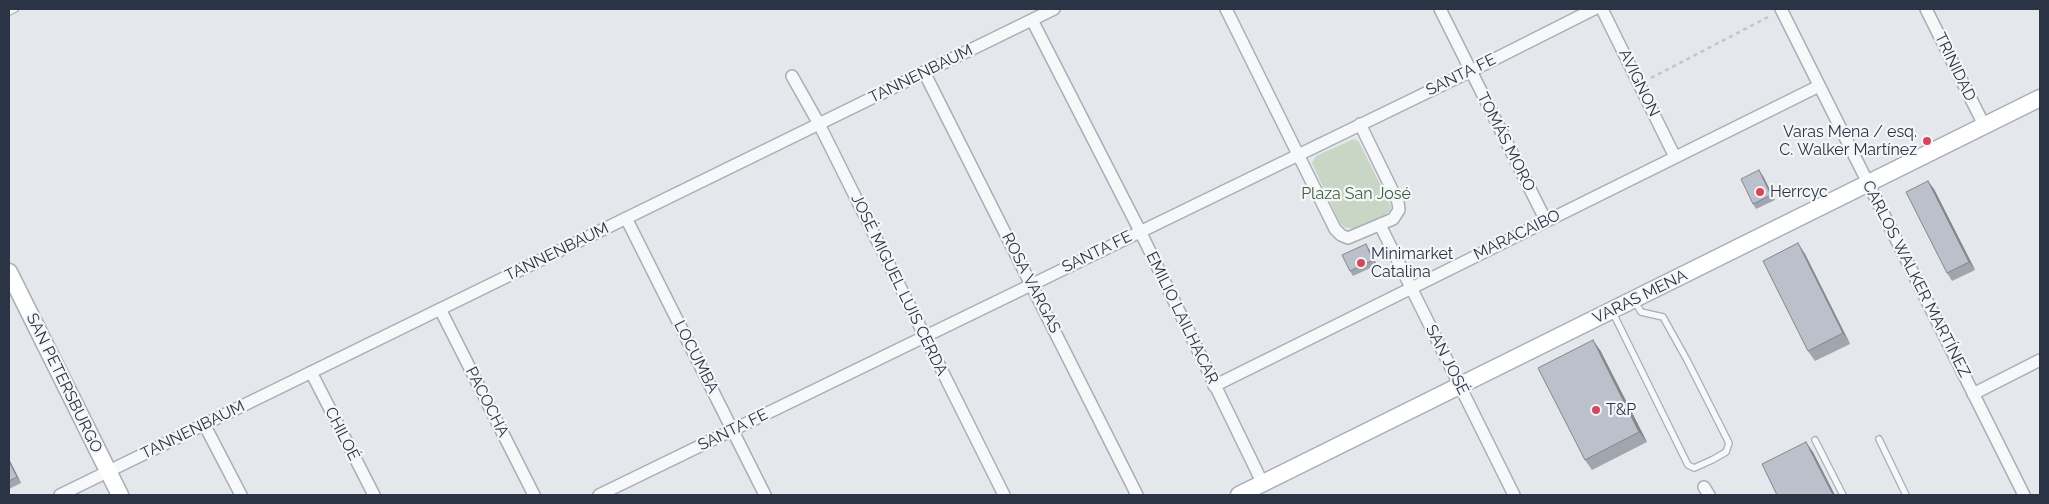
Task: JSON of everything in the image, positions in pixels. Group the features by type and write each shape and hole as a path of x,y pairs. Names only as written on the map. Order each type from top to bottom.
{"street":[{"name":"TANNENBAUM","path":"60,495 1054,9"},
{"path":"1226,9 1338,234 1351,238 1395,217 1398,213 1399,205 1360,124"},
{"name":"TOMÁS MORO","path":"1440,9 1546,221"},
{"name":"SANTA FE","path":"599,495 1471,71 1594,9"},
{"name":"AVIGNON","path":"1602,9 1675,157"},
{"name":"TRINIDAD","path":"1926,9 1984,126"},
{"name":"CARLOS WALKER MARTÍNEZ","path":"1782,10 2024,495"},
{"name":"EMILIO LAILHACAR","path":"1032,20 1140,231 1263,484"},
{"name":"ROSA VARGAS","path":"924,72 1137,495"},
{"name":"JOSÉ MIGUEL LUIS CERDA","path":"792,76 819,124 1004,495"},
{"name":"MARACAIBO","path":"1214,386 1819,86"},
{"name":"VARAS MENA","path":"1245,494 2040,98"},
{"name":"LOCUMBA","path":"626,218 765,495"},
{"name":"SAN JOSÉ","path":"1380,225 1514,495"},
{"name":"SAN PETERSBURGO","path":"11,282 120,495"},
{"name":"PACOCHA","path":"440,309 534,495"},
{"path":"1973,394 2040,360"},
{"name":"CHILOÉ","path":"311,372 374,495"},
{"path":"204,424 241,495"}],"lane":[{"path":"9,12 14,9"},
{"path":"1612,311 1688,465 1694,468 1712,460 1726,452 1729,443 1663,317 1641,312 1634,300"},
{"path":"1878,439 1906,495"},
{"path":"1815,440 1843,495"}],"path":[{"path":"1639,84 1782,10"}],"green space":[{"name":"Plaza San José","path":"1354,139 1359,142 1391,206 1384,216 1353,229 1344,227 1340,223 1312,163 1316,156"}],"building":[{"name":"Herrcyc","path":"1759,170 1771,195 1753,204 1741,179"},
{"path":"1928,181 1969,262 1947,273 1906,192"},
{"path":"1798,243 1843,333 1808,351 1763,261"},
{"name":"Minimarket Catalina","path":"1366,244 1373,260 1350,271 1342,255"},
{"name":"T&P","path":"1593,340 1639,432 1585,460 1538,368"},
{"path":"1806,442 1833,495 1777,495 1762,464"},
{"path":"9,461 17,477 9,481"}],"place":[{"name":"Varas Mena / esq. C. Walker Martínez","path":"1927,141"},
{"name":"Herrcyc","path":"1760,192"},
{"name":"Minimarket Catalina","path":"1361,263"},
{"name":"T&P","path":"1596,410"}]}
